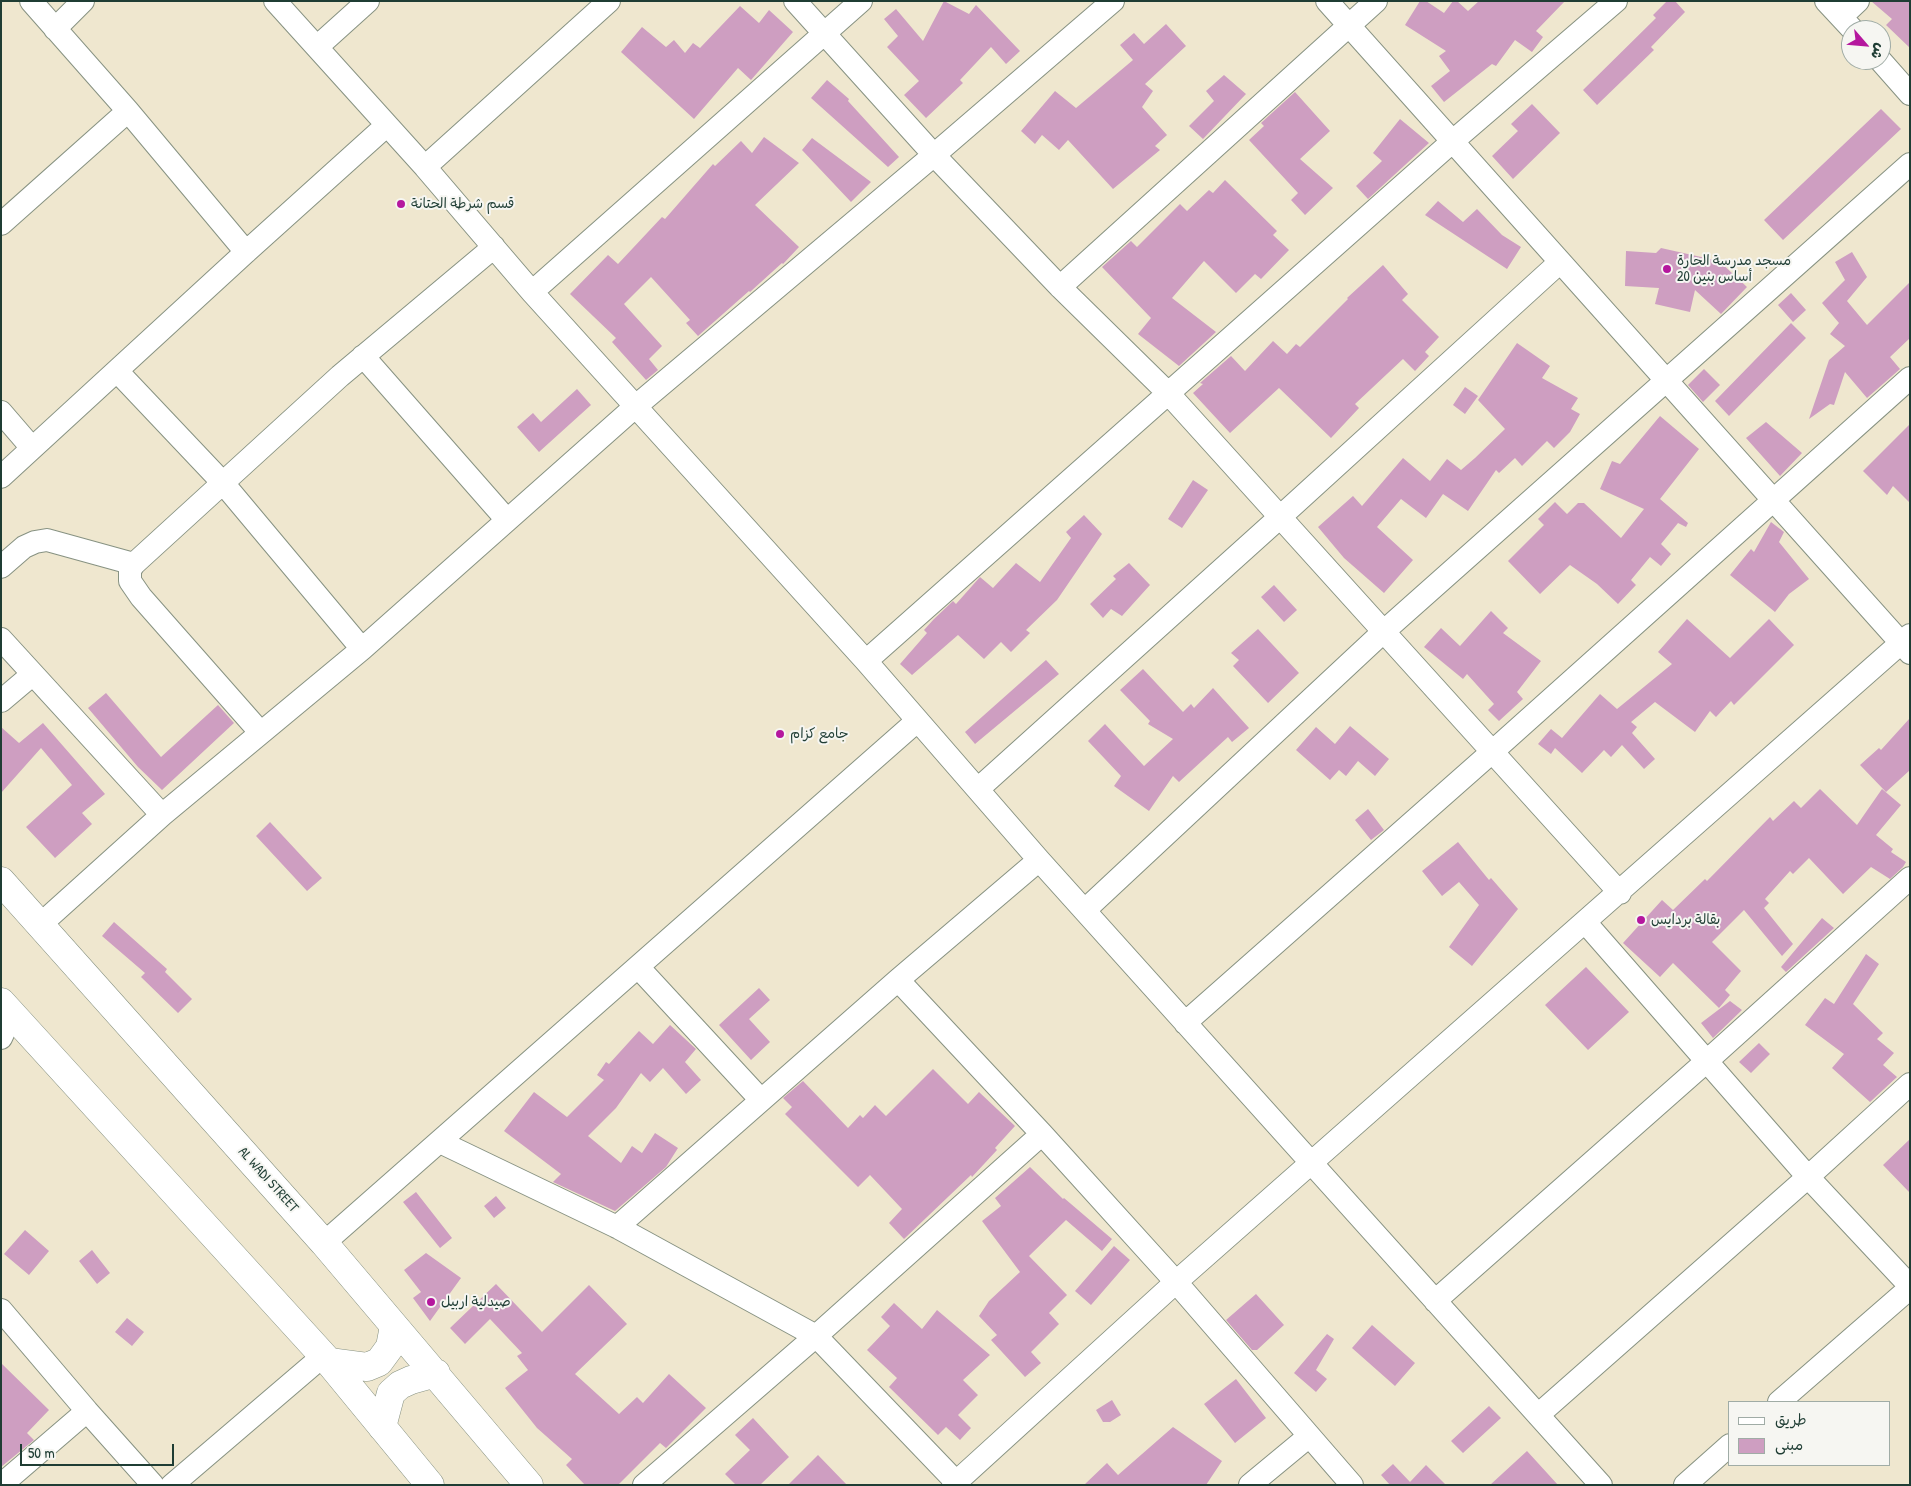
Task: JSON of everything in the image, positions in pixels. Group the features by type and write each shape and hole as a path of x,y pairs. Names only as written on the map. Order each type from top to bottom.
{"main road":[{"name":"AL WADI STREET","path":"1,881 324,1243 529,1485"},
{"path":"5,1018 326,1359 430,1485"},
{"path":"326,1359 367,1367 379,1362 390,1347 394,1326"},
{"path":"382,1428 391,1393 400,1385 411,1380 436,1373"}],"street":[{"path":"31,1 128,111 246,252"},
{"path":"55,29 83,1"},
{"path":"275,1 425,166 532,292 866,662 1039,860 1601,1485"},
{"path":"316,47 368,1"},
{"path":"425,166 609,1"},
{"path":"795,1 934,156 1060,287 1168,394 1382,633 1620,893"},
{"path":"532,292 861,1"},
{"path":"41,924 162,815 362,649 636,406 934,156 1113,1"},
{"path":"440,1142 617,1227 816,1336 956,1484 1176,1282 1585,922 1907,644 1559,263 1453,141 1327,1"},
{"path":"1060,287 1376,1"},
{"path":"866,662 1453,141 1616,1"},
{"path":"1840,16 1858,1"},
{"path":"1889,70 1910,94"},
{"path":"1,224 128,111"},
{"path":"1,477 387,125"},
{"path":"1085,910 1382,633 1667,382 1910,164"},
{"path":"260,732 141,597 130,581 130,570 134,564 363,356 494,247"},
{"path":"978,789 1559,263"},
{"path":"363,356 507,520"},
{"path":"117,371 223,483 362,649"},
{"path":"1185,1023 1492,752 1910,378"},
{"path":"1,412 32,448"},
{"path":"1,566 24,547 35,542 47,540 134,564"},
{"path":"1,639 162,815"},
{"path":"1,701 33,674"},
{"path":"324,1243 917,721"},
{"path":"617,1227 898,980 1039,860"},
{"path":"1435,1301 1708,1060 1910,878"},
{"path":"1585,922 1708,1060 1808,1177 1910,1287 1780,1401"},
{"path":"638,967 761,1100"},
{"path":"898,980 1042,1134 1176,1282 1352,1485"},
{"path":"1538,1415 1808,1177 1910,1084"},
{"path":"644,1485 816,1336 1042,1134"},
{"path":"1,1310 153,1485"},
{"path":"172,1485 326,1359"},
{"path":"1,1485 87,1411"},
{"path":"1250,1485 1308,1436"},
{"path":"1685,1485 1728,1447"}],"building":[{"path":"944,1 969,14 976,5 1020,51 1006,64 991,47 960,80 963,83 926,118 904,95 919,81 887,47 898,36 884,19 896,9 923,41"},
{"path":"1420,1 1426,1 1444,13 1453,1 1457,1 1468,11 1479,1 1565,1 1536,31 1543,37 1532,52 1515,40 1496,66 1492,64 1444,102 1431,86 1450,71 1439,56 1446,51 1405,25"},
{"path":"1667,1 1675,1 1685,12 1651,47 1654,50 1597,105 1583,90 1656,18 1653,15"},
{"path":"1871,1 1910,1 1910,48 1891,30 1892,19"},
{"path":"740,6 759,23 769,10 793,32 751,80 738,68 694,119 621,52 642,27 666,47 674,40 685,53 693,43 700,48"},
{"path":"1166,24 1186,46 1145,84 1153,91 1142,107 1167,135 1155,146 1160,150 1113,189 1068,140 1059,150 1042,135 1035,144 1021,131 1055,91 1076,108 1133,60 1120,45 1134,33 1144,44"},
{"path":"1224,75 1246,94 1203,139 1189,126 1214,101 1206,91"},
{"path":"827,80 849,99 848,101 899,157 888,167 811,98"},
{"path":"1295,92 1330,131 1300,159 1333,188 1305,215 1291,200 1298,193 1249,140 1264,126 1261,123"},
{"path":"1532,104 1560,133 1513,179 1492,156 1518,131 1511,124"},
{"path":"1881,109 1901,129 1783,240 1764,220"},
{"path":"1400,119 1429,143 1368,199 1356,186 1382,161 1373,153"},
{"path":"764,137 799,163 755,205 799,247 783,264 698,336 686,323 690,320 651,277 624,304 662,346 649,359 658,370 646,380 612,342 616,338 570,294 608,255 618,264 662,217 665,219 713,164 715,166 741,141 752,153"},
{"path":"812,138 871,182 851,202 802,150"},
{"path":"1225,180 1277,231 1273,235 1289,250 1261,279 1255,274 1236,293 1204,261 1172,298 1216,332 1179,366 1138,334 1151,318 1102,267 1131,241 1137,247 1180,204 1187,211 1209,190 1213,193"},
{"path":"1438,201 1463,222 1477,209 1502,235 1521,247 1507,269 1425,215"},
{"path":"1661,248 1719,261 1747,287 1721,314 1695,290 1690,312 1655,304 1659,288 1625,286 1626,251 1656,253"},
{"path":"1852,252 1867,277 1847,301 1867,325 1910,282 1910,338 1890,357 1900,369 1867,398 1845,372 1834,405 1830,404 1809,419 1829,360 1845,346 1830,334 1839,323 1822,303 1845,280 1835,262"},
{"path":"1383,265 1408,294 1402,300 1439,337 1425,352 1429,356 1415,371 1403,359 1355,404 1359,408 1331,438 1279,388 1230,433 1193,393 1203,384 1200,383 1231,356 1245,371 1273,341 1287,354 1296,344 1300,347 1347,298"},
{"path":"1791,293 1806,310 1793,322 1778,305"},
{"path":"1791,323 1806,338 1729,416 1715,401"},
{"path":"1517,343 1550,366 1542,378 1578,398 1571,409 1580,414 1570,432 1554,448 1547,441 1522,466 1515,458 1499,473 1496,470 1468,511 1443,494 1426,518 1401,499 1377,527 1413,560 1384,593 1344,558 1318,527 1353,496 1362,506 1403,458 1430,481 1447,459 1461,470 1475,458 1505,429 1478,400"},
{"path":"1704,369 1720,385 1703,402 1688,385"},
{"path":"1465,387 1478,396 1465,414 1453,405"},
{"path":"577,389 591,405 539,452 517,427 533,413 541,422"},
{"path":"1660,416 1699,449 1660,499 1688,523 1686,527 1678,523 1661,544 1671,554 1661,566 1650,557 1631,580 1636,585 1618,604 1597,584 1570,565 1540,594 1508,561 1544,525 1538,519 1555,502 1567,514 1578,503 1584,503 1621,538 1644,509 1600,489 1612,461 1620,464"},
{"path":"1766,422 1802,453 1780,476 1746,438"},
{"path":"1910,424 1910,503 1893,486 1887,495 1863,471"},
{"path":"1193,480 1208,490 1182,528 1168,519"},
{"path":"1084,515 1102,534 1057,600 1026,630 1030,633 1011,652 1001,642 984,659 958,635 912,675 900,664 927,633 924,630 934,619 953,601 956,604 980,577 993,588 1016,563 1040,582 1071,538 1066,532"},
{"path":"1771,522 1784,532 1779,542 1809,579 1789,594 1775,612 1730,575 1751,549 1754,552"},
{"path":"1129,563 1150,585 1122,616 1111,609 1103,618 1090,604 1116,579 1113,576"},
{"path":"1274,585 1297,610 1284,622 1261,597"},
{"path":"1491,611 1508,628 1503,633 1541,661 1517,692 1523,699 1499,721 1488,710 1494,704 1467,674 1463,679 1424,647 1441,628 1460,646"},
{"path":"1687,619 1730,658 1769,619 1794,645 1734,705 1731,701 1716,717 1710,711 1695,732 1655,702 1631,722 1637,727 1632,733 1655,759 1644,769 1622,745 1611,757 1604,750 1582,773 1555,748 1551,754 1538,744 1551,729 1562,738 1600,694 1617,709 1672,664 1658,652"},
{"path":"1258,629 1299,673 1268,703 1233,666 1239,660 1231,653"},
{"path":"1046,660 1059,674 975,744 965,732"},
{"path":"1143,669 1183,712 1191,704 1194,708 1213,688 1249,728 1232,742 1228,737 1179,782 1173,776 1149,811 1114,786 1121,776 1088,741 1105,724 1144,766 1173,739 1148,724 1150,721 1120,690"},
{"path":"106,693 161,757 218,705 234,723 162,790 138,767 88,708"},
{"path":"1910,718 1910,770 1886,792 1860,765 1879,748 1881,750"},
{"path":"43,723 105,794 82,813 92,824 55,858 26,827 72,785 41,748 1,793 1,727 19,743"},
{"path":"1350,726 1389,759 1375,776 1358,761 1346,776 1339,770 1330,780 1296,750 1316,727 1335,744"},
{"path":"1820,789 1857,825 1882,789 1901,805 1876,835 1893,849 1891,852 1906,862 1890,879 1871,867 1843,894 1809,858 1793,874 1790,871 1765,899 1769,903 1764,908 1793,944 1782,956 1744,910 1712,942 1741,971 1725,990 1730,995 1719,1008 1673,963 1660,977 1623,943 1662,900 1673,910 1705,879 1707,881 1770,817 1773,821 1794,801 1801,808"},
{"path":"1368,809 1384,830 1371,840 1355,820"},
{"path":"270,822 322,878 307,891 256,836"},
{"path":"1458,842 1489,880 1491,878 1518,909 1472,966 1449,947 1479,905 1459,882 1442,896 1422,871"},
{"path":"1822,918 1834,928 1786,972 1781,967"},
{"path":"114,922 167,969 165,972 192,999 178,1013 141,977 145,973 102,936"},
{"path":"1866,954 1879,964 1853,1004 1883,1033 1877,1039 1894,1053 1883,1065 1897,1077 1870,1102 1832,1068 1844,1054 1805,1025 1825,998 1834,1004"},
{"path":"1586,967 1629,1012 1588,1050 1545,1005"},
{"path":"759,988 770,1000 749,1019 770,1042 751,1060 719,1025"},
{"path":"1730,1001 1742,1010 1713,1038 1701,1023"},
{"path":"670,1025 696,1049 685,1062 701,1080 686,1094 663,1068 650,1082 641,1073 616,1108 588,1136 621,1163 632,1146 642,1153 655,1133 678,1148 666,1167 615,1211 553,1182 561,1174 504,1131 534,1092 567,1117 604,1080 597,1075 606,1062 609,1064 639,1031 653,1044"},
{"path":"1759,1043 1770,1054 1751,1073 1739,1062"},
{"path":"933,1069 968,1104 979,1092 1015,1126 995,1148 997,1150 972,1177 971,1175 904,1239 889,1223 902,1209 870,1175 858,1187 785,1114 792,1107 783,1098 803,1081 848,1128 860,1115 863,1118 875,1105 886,1116"},
{"path":"1910,1139 1910,1193 1883,1165"},
{"path":"1030,1167 1063,1199 1112,1239 1102,1251 1066,1220 1029,1256 1067,1295 1049,1313 1059,1324 1031,1352 1041,1363 1025,1377 991,1340 997,1335 979,1316 989,1301 1020,1272 982,1221 1001,1206 995,1198"},
{"path":"416,1192 452,1238 440,1248 403,1202"},
{"path":"496,1196 506,1208 494,1218 484,1206"},
{"path":"25,1230 49,1251 29,1275 4,1254"},
{"path":"1114,1246 1130,1260 1091,1305 1075,1291"},
{"path":"92,1250 110,1273 97,1284 79,1261"},
{"path":"426,1253 461,1278 430,1321 413,1298 421,1292 404,1270"},
{"path":"496,1284 542,1332 589,1285 627,1324 575,1374 619,1414 637,1397 643,1403 669,1374 706,1408 666,1448 660,1443 618,1485 585,1485 566,1465 572,1459 537,1428 505,1388 528,1370 517,1356 522,1353 490,1319 465,1344 450,1328"},
{"path":"1256,1294 1284,1325 1257,1350 1252,1350 1226,1320"},
{"path":"894,1303 922,1329 937,1310 990,1355 963,1380 978,1395 958,1415 971,1428 960,1440 946,1427 938,1435 889,1387 897,1378 867,1350 890,1326 881,1317"},
{"path":"127,1318 144,1332 132,1346 115,1332"},
{"path":"1372,1325 1415,1363 1395,1386 1352,1348"},
{"path":"1327,1334 1334,1339 1316,1370 1327,1379 1316,1392 1294,1373"},
{"path":"1,1363 49,1410 27,1433 34,1440 1,1467"},
{"path":"1236,1379 1266,1418 1235,1443 1204,1404"},
{"path":"1112,1400 1121,1415 1110,1422 1103,1422 1096,1410"},
{"path":"1489,1406 1501,1418 1463,1453 1451,1441"},
{"path":"753,1418 789,1457 760,1485 736,1485 725,1474 750,1450 735,1435"},
{"path":"1173,1427 1222,1461 1206,1485 1084,1485 1107,1463 1118,1475"},
{"path":"1527,1451 1558,1485 1490,1485"},
{"path":"818,1455 847,1485 788,1485"},
{"path":"1393,1464 1410,1482 1426,1465 1446,1485 1390,1485 1381,1475"}],"place":[{"name":"قسم شرطة الحتانة","path":"401,204"},
{"name":"مسجد مدرسة الحارة 20 أساس بنين","path":"1667,269"},
{"name":"جامع كزام","path":"780,734"},
{"name":"بقالة بردايس","path":"1641,920"},
{"name":"صيدلية اربيل","path":"431,1302"}]}
